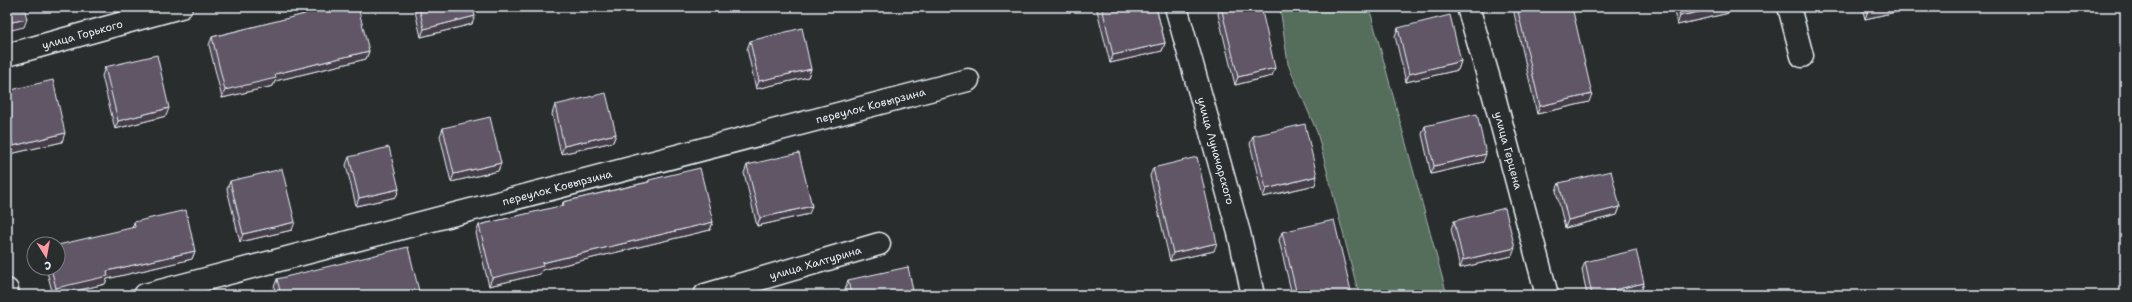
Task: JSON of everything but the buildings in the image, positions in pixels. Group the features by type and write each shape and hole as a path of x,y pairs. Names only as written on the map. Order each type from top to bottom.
{"street":[{"name":"улица Горького","path":"7,55 182,7"},
{"name":"улица Луначарского","path":"1176,7 1239,233 1253,295"},
{"name":"улица Герцена","path":"1468,7 1494,96 1547,295"},
{"path":"1789,7 1802,56"},
{"name":"переулок Ковырзина","path":"145,295 968,80"},
{"name":"улица Халтурина","path":"705,295 879,244"},
{"path":"7,290 8,295"}],"green space":[{"path":"1280,7 1369,7 1447,295 1359,295 1317,132 1288,64"}]}
